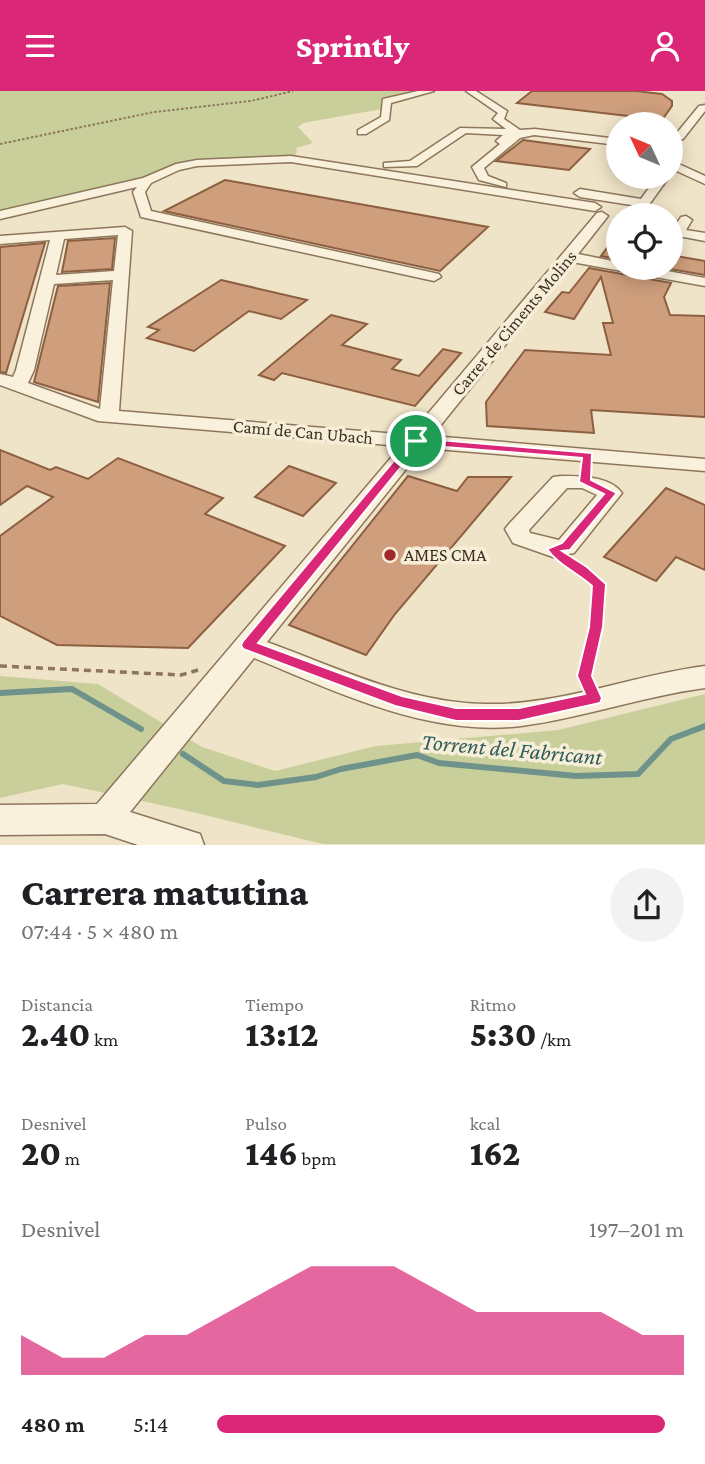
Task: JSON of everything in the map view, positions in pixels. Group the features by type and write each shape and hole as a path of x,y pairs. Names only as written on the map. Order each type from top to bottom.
{"street":[{"path":"362,132 386,118 386,101 430,91"},
{"path":"470,91 504,113 498,119 513,131"},
{"path":"683,132 702,108 705,108"},
{"path":"374,171 379,165 413,164 464,130 535,132 606,141"},
{"path":"460,174 513,131"},
{"path":"535,132 517,136 478,167 483,178 503,186 606,212"},
{"path":"0,215 147,181 176,167 291,159 374,171 460,174 644,203 654,189"},
{"path":"683,170 705,181"},
{"path":"460,174 471,186 500,202 576,215 606,212"},
{"path":"147,181 139,192 145,214 434,277"},
{"name":"Carrer de Ciments Molins","path":"105,819 606,214"},
{"path":"683,222 705,223"},
{"path":"683,224 705,230"},
{"path":"0,240 125,231 109,416"},
{"path":"683,233 705,237"},
{"path":"0,372 15,378 48,280 58,235"},
{"path":"569,257 606,264"},
{"path":"48,280 122,275"},
{"path":"683,278 705,282"},
{"path":"685,293 705,296"},
{"name":"Camí de Can Ubach","path":"15,378 98,415 705,465"},
{"path":"585,482 588,455"},
{"path":"561,482 585,482 611,493 566,547 553,549 521,538 517,529 561,482"},
{"path":"242,653 456,715 519,715 705,677"},
{"path":"0,820 105,819 188,845"}],"path":[{"path":"0,144 154,112 251,101 293,91"},
{"path":"553,549 560,557 583,570 599,584 596,627 585,676 594,698"},
{"path":"0,666 181,675 242,653"}],"green space":[{"path":"0,91 425,91 385,99 381,102 382,109 303,123 298,127 313,143 296,148 294,157 202,161 169,167 145,179 0,212"},
{"path":"0,676 98,684 202,747 275,771 376,746 558,730 705,694 705,844 323,844 63,784 0,798"}],"building":[{"path":"532,91 636,91 662,94 672,101 672,106 668,112 606,113 517,103"},
{"path":"523,140 590,149 569,170 496,161"},
{"path":"225,180 488,227 440,271 164,211"},
{"path":"115,238 112,269 62,272 68,241"},
{"path":"45,243 6,373 0,372 0,247"},
{"path":"683,257 705,261 705,275 683,271"},
{"path":"589,268 606,271 606,280 655,280 671,283 664,297 670,315 705,316 705,417 591,410 594,433 487,426 486,402 525,350 611,355 603,323 613,323 601,277 574,319 545,312 562,292 569,293"},
{"path":"221,280 307,300 281,319 249,311 194,351 147,338 159,330 148,327"},
{"path":"110,283 98,402 34,382 58,286"},
{"path":"331,315 367,324 342,345 401,360 392,369 419,376 443,349 461,353 415,406 282,373 274,380 259,375"},
{"path":"0,450 50,470 56,467 88,479 118,458 223,498 205,514 285,546 188,648 57,645 0,616 0,536 53,497 27,486 0,505"},
{"path":"289,466 336,483 303,516 255,497"},
{"name":"AMES CMA","path":"408,476 457,491 468,477 511,477 395,614 366,655 289,625"},
{"path":"666,488 705,505 705,570 676,557 656,581 604,557"}],"waterway":[{"name":"Torrent del Fabricant","path":"0,693 72,689 141,729"},
{"name":"Torrent del Fabricant","path":"183,754 224,781 258,785 316,777 341,769 417,755 439,763 576,776 638,774 671,739 705,726"}],"place":[{"name":"AMES CMA","path":"390,555"}],"route":[{"path":"416,441 588,455 585,482 611,493 566,547 553,549 560,557 583,570 599,584 596,627 585,676 594,698 519,715 456,715 359,687 248,645 416,441"}]}
